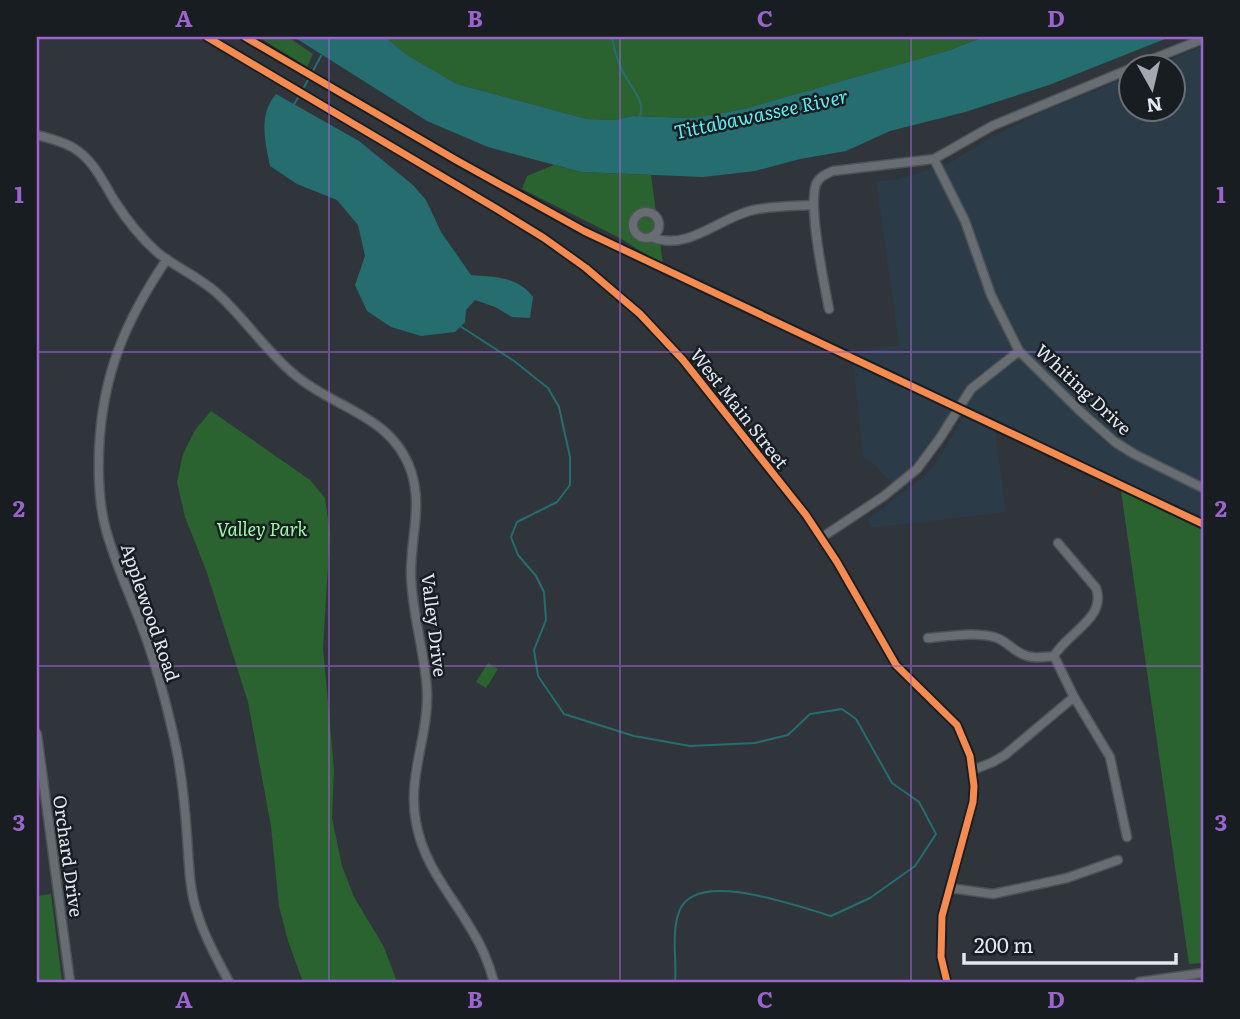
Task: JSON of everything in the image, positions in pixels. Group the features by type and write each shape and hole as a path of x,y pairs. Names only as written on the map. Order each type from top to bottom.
{"street":[{"name":"West Main Street","path":"207,37 544,238 586,268 624,299 683,360 806,515 837,562 896,665 957,725 966,742 973,770 973,802 940,930 941,957 947,982"},
{"path":"1170,52 1203,39"},
{"path":"829,309 813,205 817,181 833,171 934,159 992,126 1118,73"},
{"name":"Valley Drive","path":"37,135 72,147 90,161 135,229 167,259 216,292 262,344 297,377 321,394 367,417 384,429 411,470 418,510 411,575 427,697 414,784 415,818 419,840 430,866 473,931 494,982"},
{"name":"Whiting Drive","path":"934,159 965,221 991,295 1019,351 1115,442 1203,488"},
{"path":"651,237 664,242 682,241 734,215 755,210 813,205"},
{"name":"Applewood Road","path":"167,259 135,309 113,362 100,421 100,502 115,560 141,625 165,702 178,763 189,869 197,914 208,943 229,982"},
{"path":"821,538 884,496 917,469 971,389 1019,351"},
{"path":"1054,656 1059,647 1094,614 1100,597 1096,588 1058,543"},
{"path":"928,638 962,635 993,637 1007,642 1021,654 1034,657 1054,656"},
{"path":"1054,656 1074,697 1110,757 1128,837"},
{"path":"973,770 1005,755 1074,697"},
{"name":"Orchard Drive","path":"37,734 70,982"},
{"path":"950,888 993,894 1067,878 1118,860"},
{"path":"1139,982 1203,974"}],"shaded area":[{"path":"1203,46 1203,520 850,352 899,345 876,181 894,180 946,165 994,136 1042,112 1118,81 1118,122 1188,122 1188,52"},
{"path":"853,361 952,409 931,445 892,484 874,464 863,458"},
{"path":"965,415 995,430 1006,512 871,528 868,519 933,467"}],"green space":[{"path":"259,37 288,37 313,54 307,67"},
{"path":"385,37 984,37 947,51 744,109 693,118 632,116 615,120 587,119 457,84 407,55"},
{"path":"554,165 581,172 651,175 663,265 620,238 522,189 527,176"},
{"name":"Valley Park","path":"211,411 310,480 325,498 330,533 323,648 334,769 332,818 342,866 354,897 384,947 397,982 303,982 288,941 279,906 271,826 248,702 206,570 185,517 177,482 183,454 195,430"},
{"path":"1121,491 1203,530 1203,963 1189,964"},
{"path":"488,663 498,669 486,688 476,682"},
{"path":"51,894 62,982 37,982 37,896"}],"water":[{"name":"Tittabawassee River","path":"294,37 385,37 407,55 457,84 587,119 615,120 632,116 693,118 744,109 947,51 984,37 1170,37 1132,52 1118,52 1118,58 1049,85 965,112 890,131 846,151 755,171 703,177 581,172 488,147 427,121"},
{"path":"276,94 359,141 413,185 426,200 441,232 471,275 513,281 527,290 533,297 530,318 512,317 475,300 466,310 465,322 455,332 421,336 391,327 367,311 355,285 365,256 358,225 337,200 297,184 270,166 264,129 270,102"}],"waterway":[{"path":"612,37 620,66 639,98 640,116"},
{"path":"302,91 321,56"},
{"path":"293,106 299,96"},
{"path":"460,326 514,361 548,388 559,407 570,457 570,485 557,502 517,522 511,537 518,555 536,576 544,592 546,620 534,650 538,676 564,714 634,736 690,746 755,743 788,735 810,714 842,709 856,719 892,783 919,802 936,834 915,866 870,898 831,916 773,899 725,891 705,892 689,899 679,912 677,920 675,982"}],"cycle path":[{"path":"207,37 497,209 586,268 640,314 683,360 806,515 837,562 896,665 957,725 970,756 973,802 942,916 941,957 947,982"},
{"path":"245,37 584,231 1203,524"}]}
